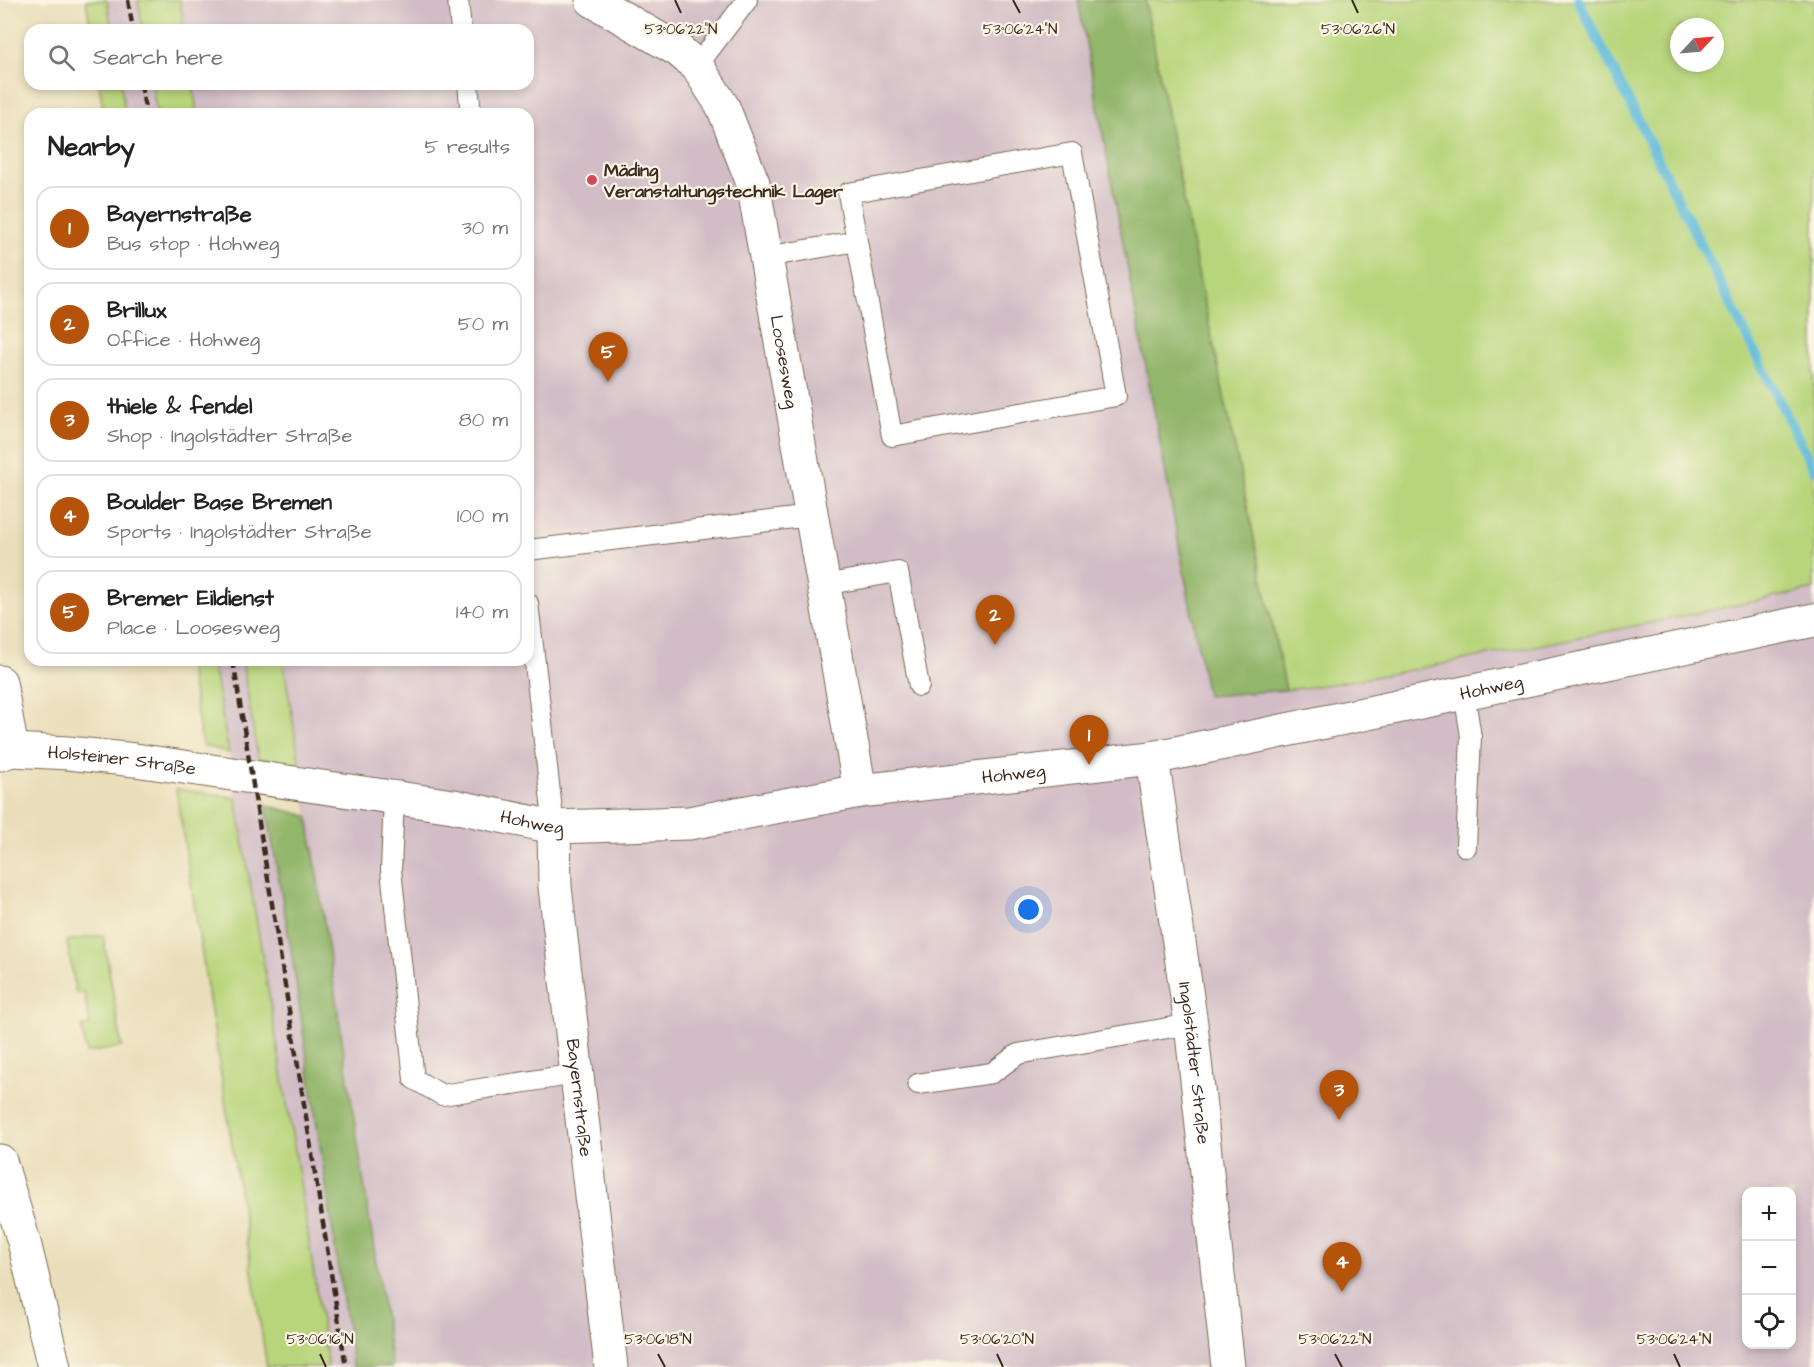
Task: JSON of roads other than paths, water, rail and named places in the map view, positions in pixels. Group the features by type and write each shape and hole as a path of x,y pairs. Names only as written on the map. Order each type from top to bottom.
{"street":[{"name":"Loosesweg","path":"592,0 678,50 697,66 723,107 753,183 860,791"},
{"name":"Hohweg","path":"244,776 486,812 554,827 689,823 860,791 1152,758 1814,620"},
{"path":"0,682 6,752"},
{"name":"Holsteiner Straße","path":"6,752 68,753 244,776"},
{"name":"Ingolstädter Straße","path":"1152,758 1191,1024 1228,1367"},
{"name":"Bayernstraße","path":"554,827 555,887 611,1367"},
{"path":"0,1161 24,1242 54,1367"}],"lane":[{"path":"458,0 460,24"},
{"path":"697,66 747,0"},
{"path":"469,90 470,108"},
{"path":"1072,153 1116,396 892,436 857,241 848,193 1072,153"},
{"path":"766,256 857,241"},
{"path":"534,549 811,516"},
{"path":"823,585 898,572 919,686"},
{"path":"534,655 554,827"},
{"path":"1464,692 1471,737 1466,847"},
{"path":"394,797 391,870 414,1079 442,1095 576,1074"},
{"path":"918,1084 992,1073 1018,1054 1191,1024"}],"waterway":[{"path":"1578,0 1814,470"}],"railway":[{"path":"128,0 132,24"},
{"path":"142,90 145,108"},
{"path":"234,666 346,1367"}],"place":[{"name":"Mäding Veranstaltungstechnik Lager","path":"592,180"},
{"name":"Bremer Eildienst","path":"608,382"},
{"name":"Brillux","path":"995,645"},
{"name":"Bayernstraße","path":"1089,765"},
{"name":"thiele & fendel","path":"1339,1120"},
{"name":"Boulder Base Bremen","path":"1342,1292"}]}
